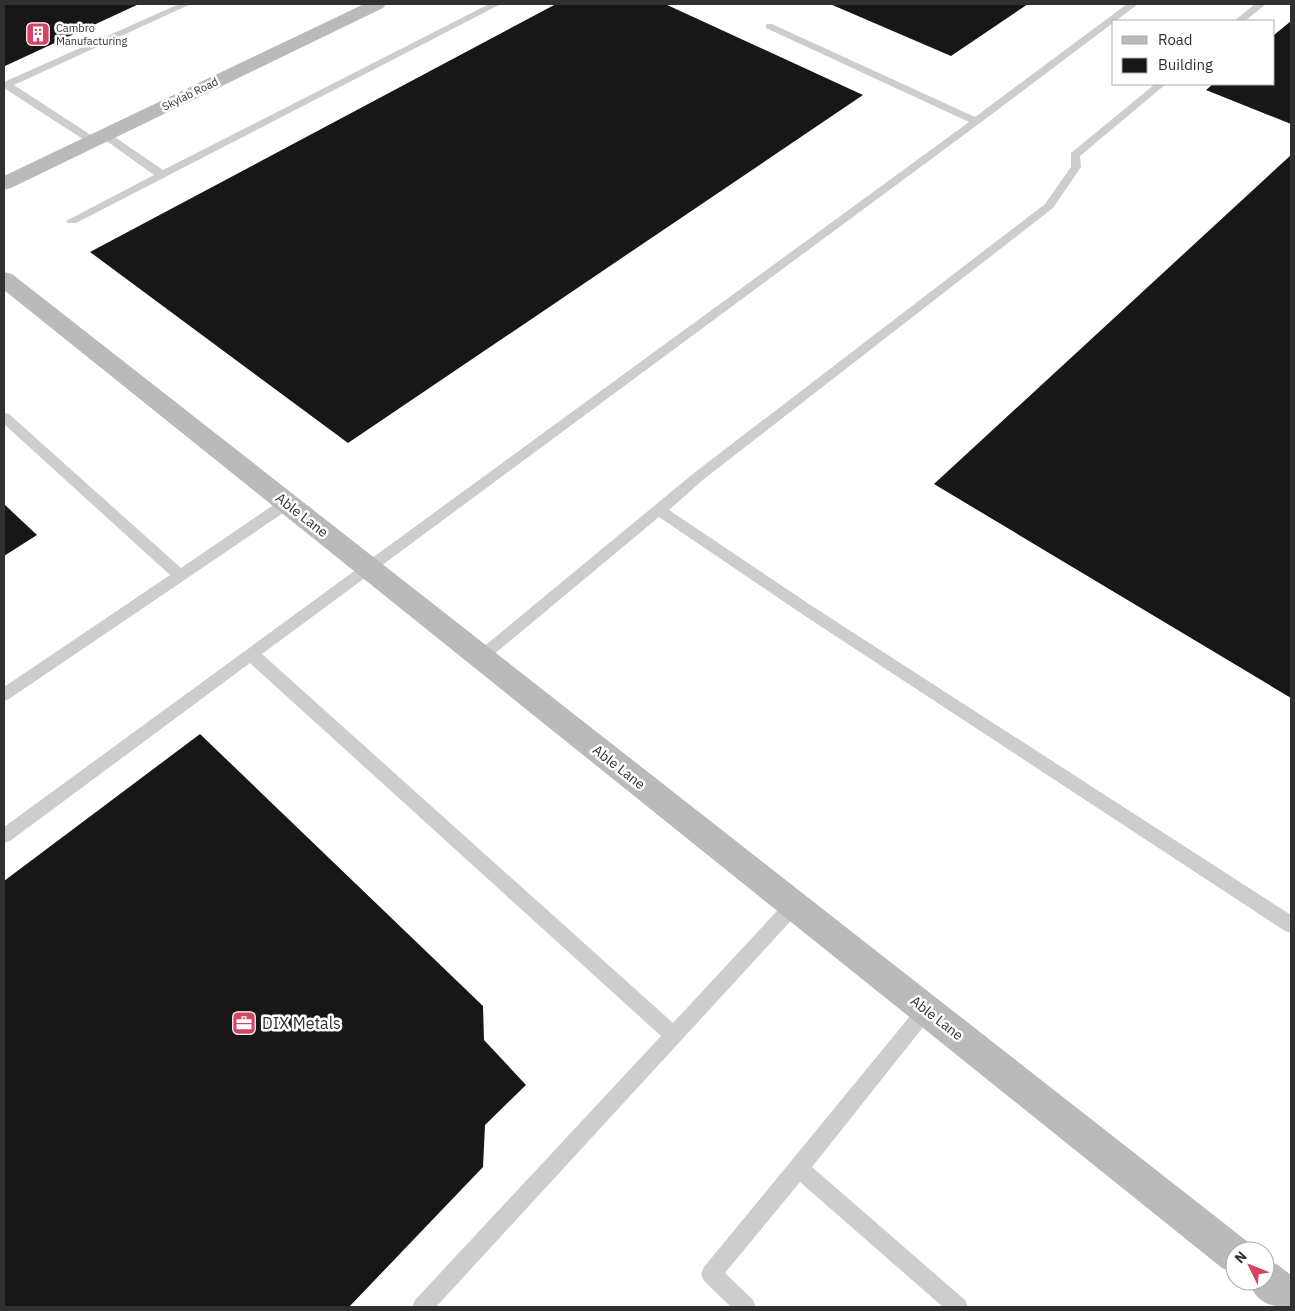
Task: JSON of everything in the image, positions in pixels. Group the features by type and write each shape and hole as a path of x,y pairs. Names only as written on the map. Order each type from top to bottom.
{"street":[{"name":"Skylab Road","path":"4,184 377,4"},
{"name":"Able Lane","path":"4,279 1225,1247"},
{"path":"1275,1286 1291,1299"}],"lane":[{"path":"5,85 186,4"},
{"path":"72,221 496,4"},
{"path":"4,836 1133,4"},
{"path":"1241,20 1262,4"},
{"path":"768,26 976,121"},
{"path":"5,85 162,175"},
{"path":"481,657 699,476 1049,206 1076,167 1075,155 1160,85"},
{"path":"4,417 180,574"},
{"path":"4,695 287,503"},
{"path":"659,510 815,616 1291,925"},
{"path":"251,654 674,1034"},
{"path":"422,1307 794,905"},
{"path":"746,1307 711,1274 926,1010"},
{"path":"799,1168 958,1307"}],"building":[{"name":"Cambro Manufacturing","path":"4,4 139,4 5,66"},
{"path":"556,4 665,4 863,95 348,443 90,252"},
{"path":"830,4 1028,4 951,56"},
{"path":"1291,21 1291,124 1206,90 1212,85 1275,85 1275,34"},
{"path":"1291,155 1291,698 934,484"},
{"path":"4,504 37,535 4,556"},
{"name":"DIX Metals","path":"200,734 483,1006 484,1040 526,1085 485,1125 483,1167 349,1307 4,1307 4,881"}],"place":[{"name":"Cambro Manufacturing","path":"38,34"},
{"name":"DIX Metals","path":"244,1023"}]}
